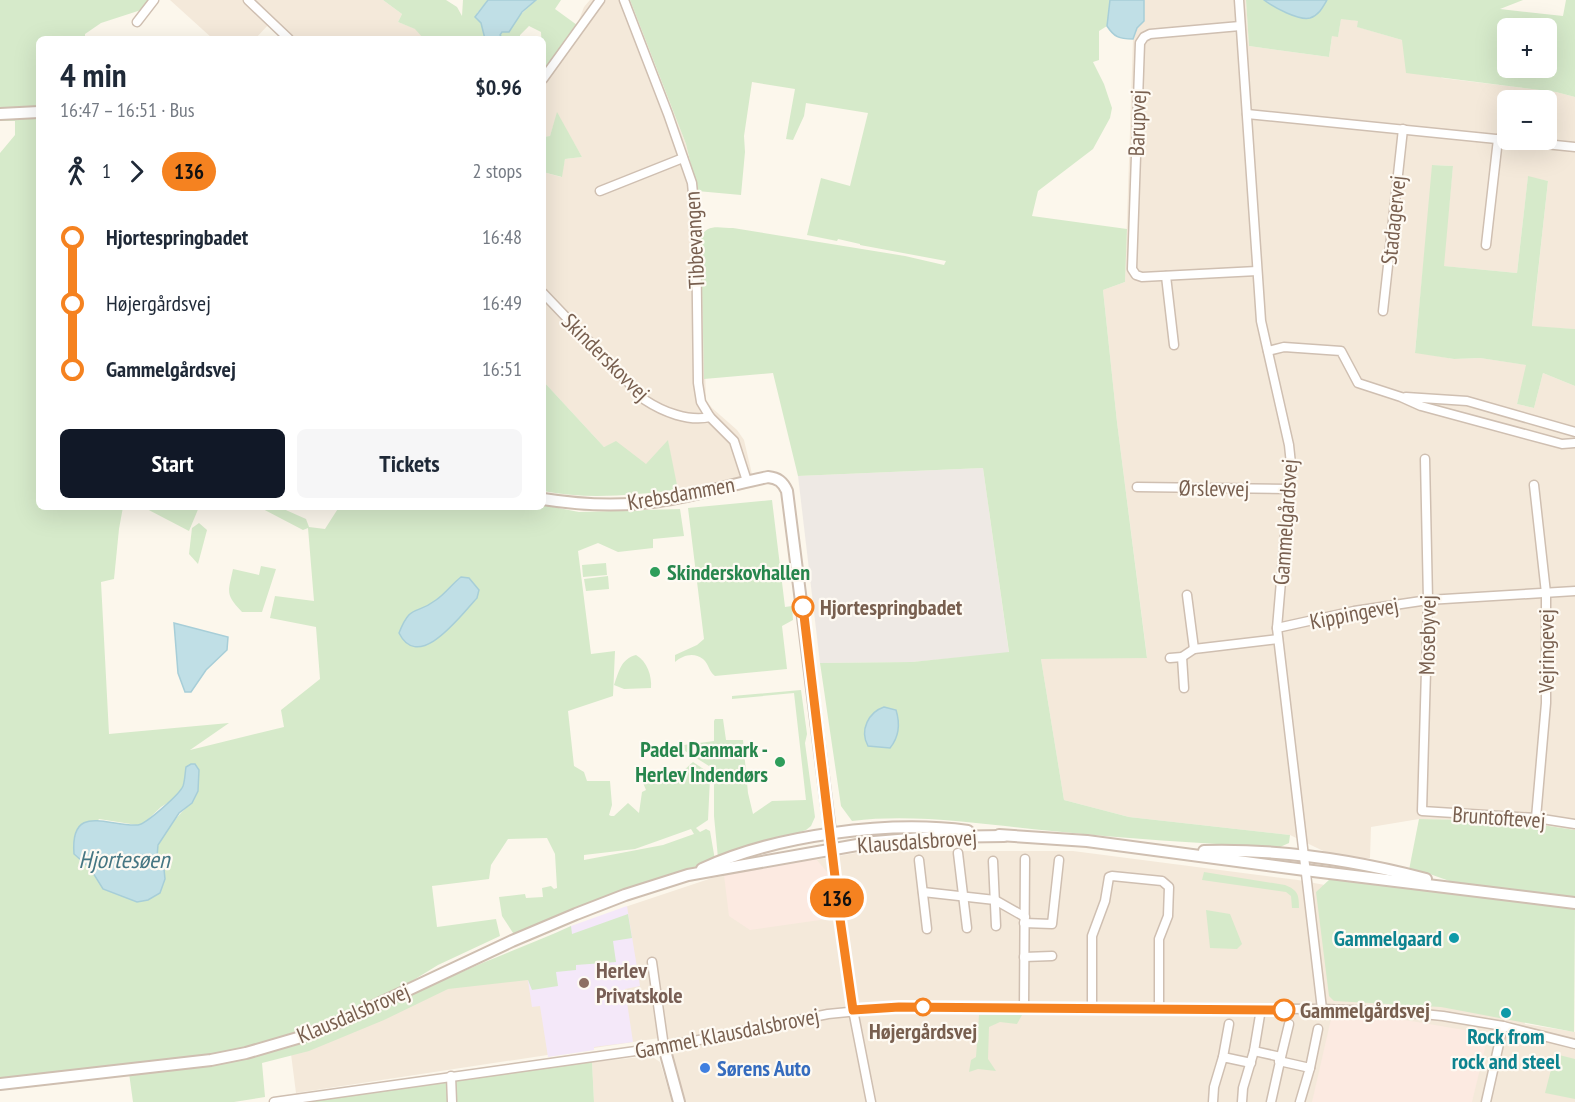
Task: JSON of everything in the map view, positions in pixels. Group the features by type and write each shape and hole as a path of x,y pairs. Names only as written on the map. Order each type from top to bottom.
{"street":[{"path":"136,22 154,0"},
{"path":"248,0 286,36"},
{"path":"546,75 600,0"},
{"name":"Tibbevangen","path":"624,0 692,183 696,226 698,383 701,402 710,417"},
{"name":"Gammelgårdsvej","path":"1239,0 1261,321 1289,445 1291,464 1277,628 1322,1010"},
{"name":"Barupvej","path":"1240,26 1150,34 1140,43 1132,269 1136,275 1142,277 1257,272"},
{"path":"0,114 36,112"},
{"path":"1246,114 1497,139"},
{"name":"Stadagervej","path":"1383,311 1403,129"},
{"path":"1557,145 1575,147"},
{"path":"1486,245 1497,148"},
{"path":"600,191 683,158"},
{"path":"1166,276 1174,345"},
{"name":"Skinderskovvej","path":"546,296 645,400 673,414 710,417"},
{"path":"1268,351 1284,347 1341,351 1358,383 1421,406 1541,439 1562,444 1575,443"},
{"path":"1401,397 1467,401 1575,432"},
{"path":"710,417 734,441 747,481 774,478 780,481 787,490 840,919 853,1010 871,1102"},
{"name":"Mosebyvej","path":"1422,811 1428,600 1425,459"},
{"name":"Krebsdammen","path":"546,499 592,505 658,502 747,481"},
{"name":"Vejringevej","path":"1534,485 1545,593 1546,703 1536,818"},
{"name":"Ørslevvej","path":"1137,487 1290,489"},
{"name":"Kippingevej","path":"1277,628 1354,611 1428,600 1575,591"},
{"path":"1187,596 1194,649"},
{"path":"1170,658 1182,657 1194,649 1278,639"},
{"path":"1182,657 1184,688"},
{"name":"Bruntoftevej","path":"1422,811 1536,818 1575,824"},
{"name":"Klausdalsbrovej","path":"0,1084 211,1060 246,1053 301,1037 342,1021 512,941 625,895 688,875 722,860 765,846 830,833 917,827 1004,836 1087,841 1575,903"},
{"name":"Klausdalsbrovej","path":"688,875 874,842 934,837 1004,836"},
{"name":"Klausdalsbrovej","path":"1174,851 1224,850 1304,855 1396,871 1463,888"},
{"path":"958,853 967,928"},
{"path":"1024,1008 1025,859"},
{"path":"919,860 927,929"},
{"path":"923,892 994,900 1024,920 1052,924 1059,860"},
{"path":"993,861 996,926"},
{"path":"1092,1009 1092,936 1105,901 1107,881 1112,876 1162,881 1169,887 1168,916 1159,939 1159,1009"},
{"path":"1024,957 1052,957"},
{"path":"652,962 664,1047 679,1102"},
{"name":"Gammel Klausdalsbrovej","path":"274,1102 664,1047 853,1010 899,1007 1403,1012 1503,1026 1575,1044"},
{"path":"1242,1102 1243,1088 1254,1051 1261,1009"},
{"path":"1213,1102 1214,1087 1230,1024"},
{"path":"1271,1102 1289,1024"},
{"path":"1486,1102 1503,1026"},
{"path":"1300,1102 1318,1029"},
{"path":"1254,1051 1310,1068"},
{"path":"1223,1057 1251,1063"},
{"path":"451,1076 452,1102"}],"shaded area":[{"path":"170,0 383,0 402,14 398,22 416,29 422,36 282,36 269,24 258,36 210,36"},
{"path":"590,0 630,0 686,144 697,191 701,238 706,400 737,430 744,440 755,487 679,503 668,441 646,465 616,442 604,447 546,384 546,173 561,177 565,159 582,157 557,114 550,136 546,137 546,67 577,25 584,7"},
{"path":"1144,0 1246,0 1249,46 1329,57 1332,36 1338,36 1341,18 1358,21 1358,27 1402,40 1442,78 1540,90 1497,90 1497,150 1557,150 1557,92 1575,97 1575,329 1532,327 1548,181 1528,177 1517,273 1443,266 1453,166 1433,165 1415,352 1454,359 1480,358 1527,365 1517,404 1534,408 1543,373 1575,386 1575,830 1516,821 1419,819 1371,827 1370,858 1338,858 1290,835 1129,817 1064,800 1041,659 1147,657 1117,422 1103,290 1125,282 1133,39 1137,28 1144,21"},
{"path":"983,468 1009,653 912,662 820,663 798,476"},
{"path":"867,851 1073,851 1298,880 1496,917 1525,1024 1575,1032 1575,1102 686,1102 666,1037 296,1093 291,1054 628,906 712,878"},
{"path":"816,859 828,873 834,918 750,930 729,916 724,875"},
{"name":"Herlev Privatskole","path":"627,906 640,986 625,989 633,1042 594,1047 594,1050 548,1057 540,1006 532,1007 523,948 571,926"},
{"path":"1331,1019 1405,1020 1482,1033 1486,1044 1472,1102 1312,1102"},
{"path":"651,1056 660,1062 672,1102 594,1102 592,1062"}],"green space":[{"path":"0,0 149,0 141,10 101,23 85,36 36,36 36,510 122,510 114,579 101,582 109,734 229,723 190,750 284,727 281,710 320,679 316,627 270,618 275,596 314,601 308,528 303,530 265,510 286,510 306,519 309,527 325,529 337,510 546,510 546,506 579,512 680,509 684,536 653,539 653,548 618,552 598,543 578,551 591,654 615,651 613,696 568,711 574,766 584,772 587,781 610,781 612,805 609,815 611,816 614,816 628,803 639,813 642,792 646,790 641,778 653,777 654,782 671,779 693,762 708,772 710,778 708,820 696,828 700,832 706,829 710,831 715,860 614,894 515,936 502,916 499,897 525,894 526,898 543,897 542,888 551,886 554,889 557,888 555,854 547,838 508,839 491,865 489,879 432,886 437,927 496,919 500,936 438,965 363,1011 267,1052 340,1027 433,984 571,926 572,934 628,914 632,938 613,941 616,962 576,965 576,970 556,972 558,986 532,990 528,980 448,989 384,1020 309,1051 262,1063 265,1097 234,1102 133,1102 128,1066 0,1079 0,153 15,135 15,121 0,121","holes":["183,786 192,803 175,819 164,834 157,849 159,861 164,869 137,902 104,889 90,868 74,854 99,819 143,824 161,807 177,797","691,829 694,834 663,845 584,860 584,855 635,849"]},
{"path":"383,0 446,0 457,7 462,16 463,0 488,0 477,13 485,36 421,36 415,29 398,22 402,14"},
{"path":"536,0 561,0 555,9 577,25 546,67 546,36 541,36 541,32 529,26 520,36 499,35"},
{"path":"630,0 1110,0 1107,26 1099,31 1099,60 1093,62 1112,108 1110,118 1093,149 1038,191 1032,216 1127,229 1125,282 1103,290 1147,658 1041,659 1064,800 1129,817 1290,835 1289,843 1280,847 1166,841 927,819 852,821 841,806 820,663 912,662 1009,652 983,468 798,476 773,373 704,379 701,238 703,233 710,228 733,228 905,256 944,265 946,261 807,235 821,178 850,186 868,113 806,103 804,116 793,140 786,139 795,89 752,82 744,136 745,152 741,195 697,191 686,144"},
{"path":"1246,0 1523,0 1500,9 1563,16 1566,0 1575,0 1575,97 1557,92 1557,90 1540,90 1406,73 1402,40 1357,27 1358,21 1341,19 1338,37 1332,36 1329,57 1249,46"},
{"path":"557,112 582,157 565,159 562,177 546,173 546,137 550,136"},
{"path":"1432,165 1453,166 1444,266 1517,273 1528,176 1548,181 1532,326 1575,329 1575,386 1543,373 1534,408 1517,404 1526,365 1480,358 1454,359 1415,353"},
{"path":"546,384 604,447 616,441 646,464 668,440 678,490 627,495 560,494 546,492"},
{"path":"772,500 785,607 792,606 793,620 782,626 787,669 715,676 700,657 685,656 675,662 675,655 697,645 704,639 688,508"},
{"path":"149,510 198,510 189,531"},
{"path":"199,523 207,530 198,564 189,554 192,528"},
{"path":"606,563 607,575 583,577 582,565"},
{"path":"261,566 276,569 262,612 242,612 229,593 233,569 259,575"},
{"path":"608,576 609,589 586,591 584,579"},
{"path":"636,655 648,669 651,688 624,689 614,685 624,663"},
{"path":"801,690 807,734 805,743 815,817 811,826 806,830 718,858 714,816 714,776 709,766 685,751 684,745 714,741 714,721 723,719 726,740 743,740 748,793 753,814 772,801 806,800 794,693 732,699 732,696"},
{"path":"1419,819 1516,821 1575,830 1575,899 1458,884 1424,872 1409,870"},
{"path":"1204,872 1285,885 1297,894 1299,908 1292,908 1291,896 1286,892 1202,880"},
{"path":"1330,879 1575,909 1574,1032 1441,1007 1334,1001 1329,996 1316,892"},
{"path":"1206,910 1230,914 1242,944 1237,949 1210,948"},
{"path":"979,1015 1022,1015 1017,1024 1000,1022 989,1027 988,1059 996,1071 978,1069 969,1072 971,1060 976,1057"},
{"path":"1555,1054 1575,1059 1575,1099 1545,1093"},
{"path":"592,1062 594,1102 302,1102"}],"water":[{"path":"488,0 536,0 522,12 509,32 502,32 501,36 484,36 481,23 475,17"},
{"path":"1110,0 1144,0 1144,21 1137,28 1133,39 1117,37 1107,26"},
{"path":"1264,0 1327,0 1316,15 1305,18 1286,13"},
{"path":"461,577 469,578 479,590 477,598 440,637 417,647 407,644 399,633 407,617 439,598"},
{"path":"174,623 228,637 227,650 206,670 191,692 185,692 178,673"},
{"path":"884,707 896,710 897,735 890,748 868,746 865,740 867,722 874,713"},
{"name":"Hjortesøen","path":"195,764 199,770 198,791 192,803 179,813 158,845 157,857 164,869 165,879 160,893 148,900 137,902 103,889 90,868 74,854 74,838 78,828 85,822 93,821 138,825 148,820 181,790 186,767"}],"bus line":[{"name":"136","path":"803,607 853,1010 899,1007 1284,1010"}],"place":[{"name":"Skinderskovhallen","path":"655,572"},
{"name":"Hjortespringbadet","path":"803,607"},
{"name":"Padel Danmark - Herlev Indendørs","path":"780,762"},
{"name":"Gammelgaard","path":"1454,938"},
{"name":"Herlev Privatskole","path":"584,983"},
{"name":"Højergårdsvej","path":"923,1007"},
{"name":"Gammelgårdsvej","path":"1284,1010"},
{"name":"Rock from rock and steel","path":"1506,1013"},
{"name":"Sørens Auto","path":"705,1068"}]}
